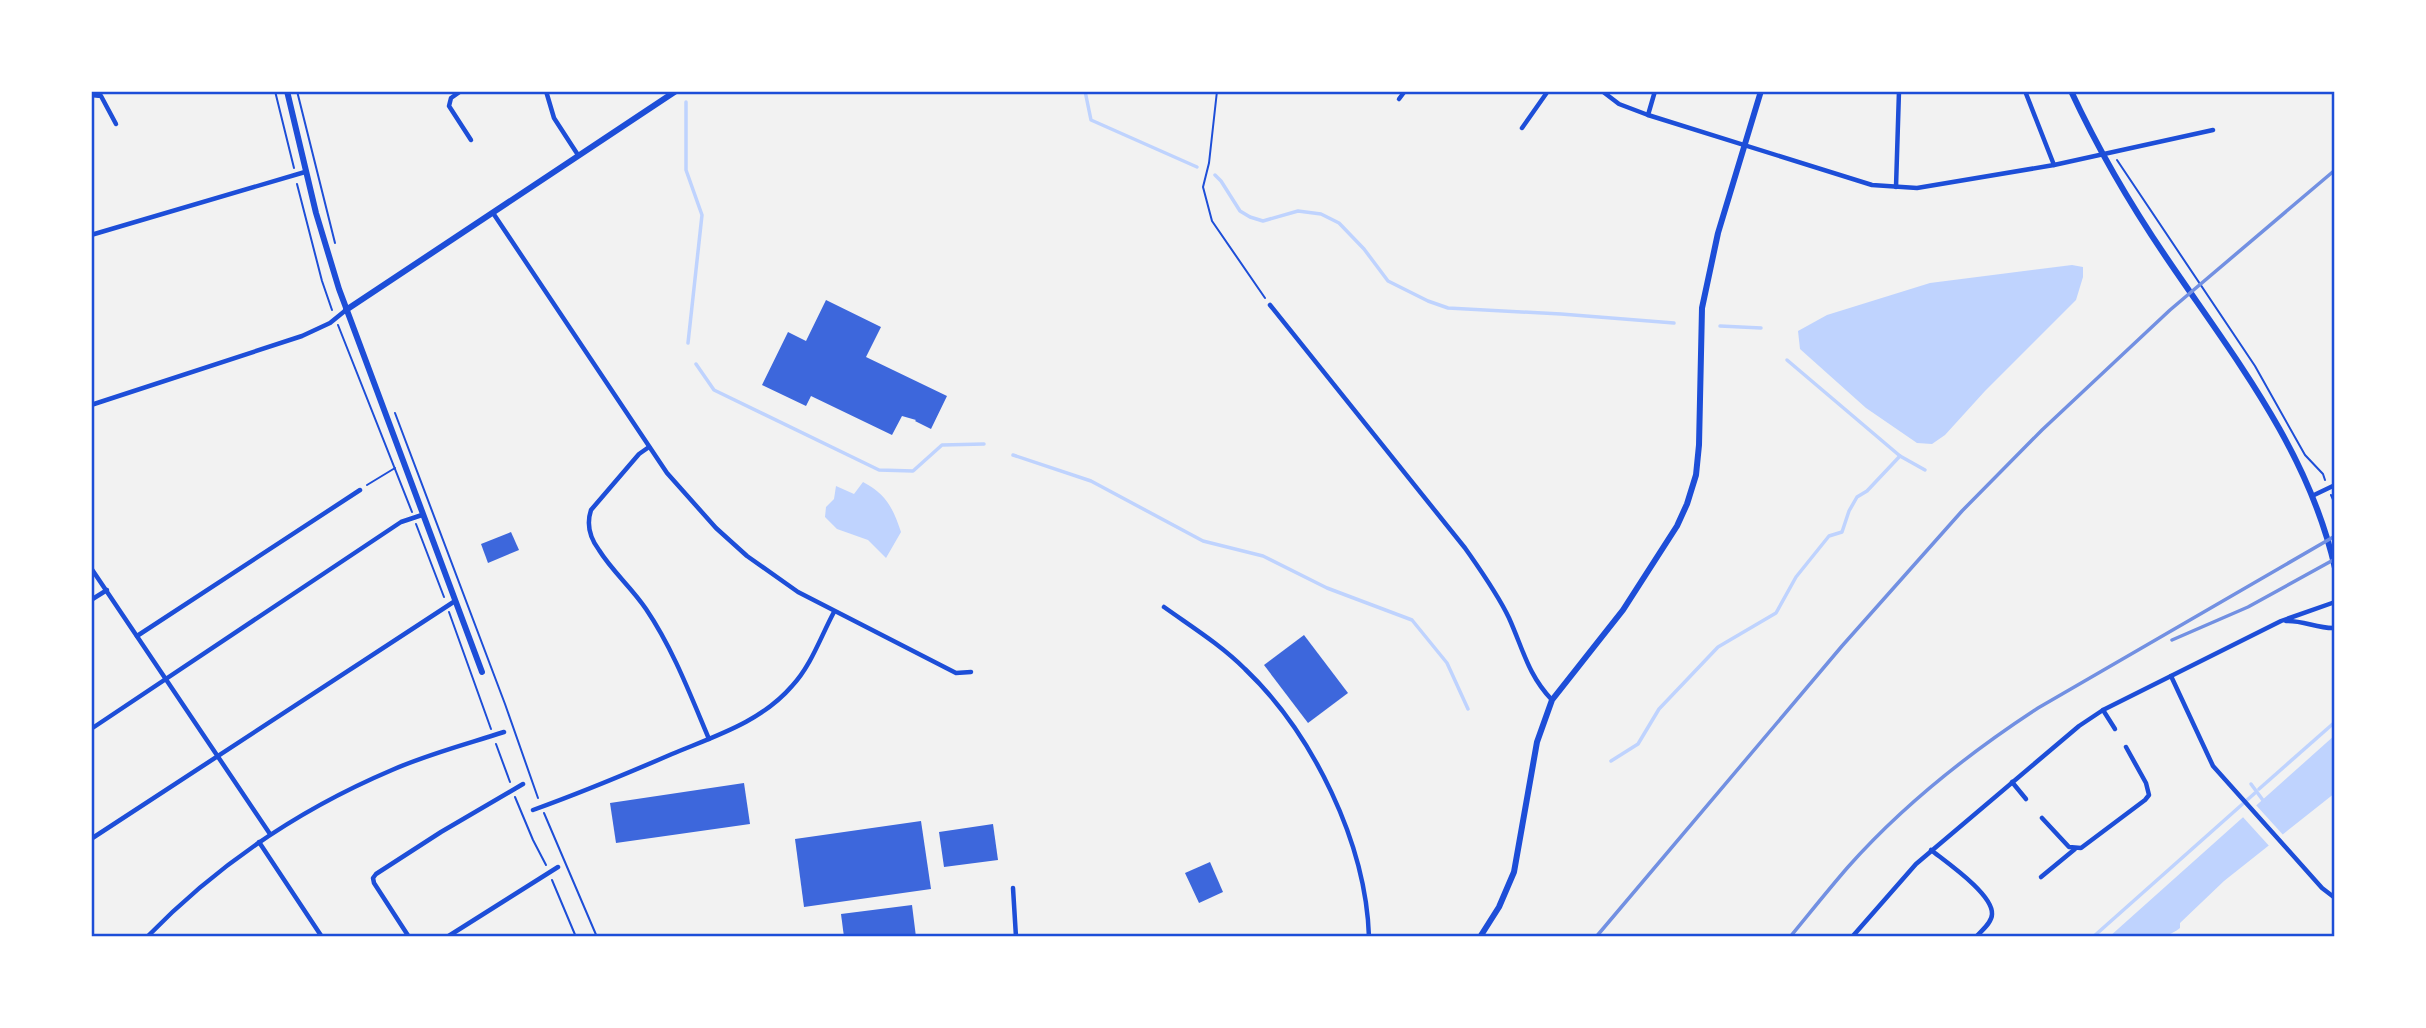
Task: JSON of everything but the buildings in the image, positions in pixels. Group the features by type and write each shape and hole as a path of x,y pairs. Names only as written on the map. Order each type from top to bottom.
{"main road":[{"path":"287,91 305,172 346,310 482,672"},
{"path":"346,310 676,91"},
{"path":"1480,937 1499,907 1514,873 1537,742 1552,700 1623,610 1677,526 1687,504 1696,475 1699,445 1702,308 1718,233 1761,91"},
{"path":"2071,91 2088,128 2145,225 2267,405 2300,466 2335,569"}],"street":[{"path":"461,91 452,98 449,106 471,140"},
{"path":"546,91 554,118 578,156"},
{"path":"1399,99 1405,91"},
{"path":"1522,128 1548,91"},
{"path":"1602,91 1619,104 1648,116 1872,185 1896,187 1917,188 2054,165 2213,130"},
{"path":"1648,116 1655,91"},
{"path":"1896,187 1899,91"},
{"path":"2025,91 2054,165"},
{"path":"91,95 101,96 116,124"},
{"path":"91,235 305,172"},
{"path":"492,212 649,447 688,499 735,547 785,584 834,612 956,673 971,672"},
{"path":"1270,304 1490,583 1531,673 1552,700"},
{"path":"91,405 302,336 346,310"},
{"path":"649,447 639,454 591,510 589,530 602,556 644,606 665,639 709,739"},
{"path":"2312,496 2335,485"},
{"path":"137,636 360,490"},
{"path":"91,729 401,522 422,515"},
{"path":"91,568 270,834"},
{"path":"91,600 107,590"},
{"path":"91,839 455,601"},
{"path":"1852,937 1899,881 1931,850 2066,736 2103,710 2281,621 2335,602"},
{"path":"1164,607 1201,632 1245,669 1283,714 1314,760 1338,808 1358,866 1369,937"},
{"path":"533,810 585,792 744,724 784,695 802,674 834,612"},
{"path":"2281,621 2298,620 2323,628 2335,628"},
{"path":"2172,676 2208,759 2322,888 2335,898"},
{"path":"2103,710 2115,729"},
{"path":"147,937 178,905 259,842 329,800 394,769 503,732"},
{"path":"2041,877 2075,849 2087,844 2145,800 2148,795 2146,783 2126,747"},
{"path":"2011,782 2026,799"},
{"path":"409,937 373,878 523,784"},
{"path":"2042,818 2062,840 2075,849"},
{"path":"259,842 322,937"},
{"path":"1931,850 1972,884 1988,902 1992,913 1990,921 1976,937"},
{"path":"447,937 558,867"},
{"path":"1013,888 1016,937"}],"path":[{"path":"275,91 322,281 414,517 522,814"},
{"path":"297,91 335,245"},
{"path":"1217,91 1209,163 1203,187 1212,221 1270,304"},
{"path":"393,407 541,807 597,937"},
{"path":"360,490 403,463"}],"water":[{"path":"2072,265 2083,267 2076,300 1945,435 1932,444 1917,443 1866,408 1800,349 1798,331 1827,315 1930,283"},
{"path":"863,482 878,491 888,502 901,532 886,558 868,540 837,529 825,517 826,507 834,499 836,486 854,494"},
{"path":"2335,735 2335,793 2224,881 2173,933 2146,938 2109,937"}],"pier":[{"path":"2255,804 2285,837 2271,848 2241,815"}],"waterway":[{"path":"1085,91 1091,120 1197,167"},
{"path":"686,102 686,170 702,215 688,343"},
{"path":"1215,175 1240,211 1250,217 1263,221 1298,211 1321,214 1339,223 1364,249 1388,281 1448,308 1674,323"},
{"path":"1720,326 1761,328"},
{"path":"1787,360 1900,456 1925,470"},
{"path":"696,364 714,390 879,470 913,471 942,445 984,444"},
{"path":"1013,455 1091,481 1203,541 1263,556 1327,588 1412,620 1447,663 1468,709"},
{"path":"1611,761 1638,744 1659,709 1718,647 1776,613 1796,577 1829,536 1842,532 1857,497 1867,491 1900,456"},
{"path":"2259,789 2335,722"},
{"path":"2251,784 2265,803"},
{"path":"2093,937 2255,793"}],"railway":[{"path":"1596,937 1842,646 1962,511 2042,430 2170,310 2335,170"},
{"path":"1790,937 1848,867 1891,822 1987,743 2038,708 2335,536"},
{"path":"2172,640 2248,607 2335,559"}]}
